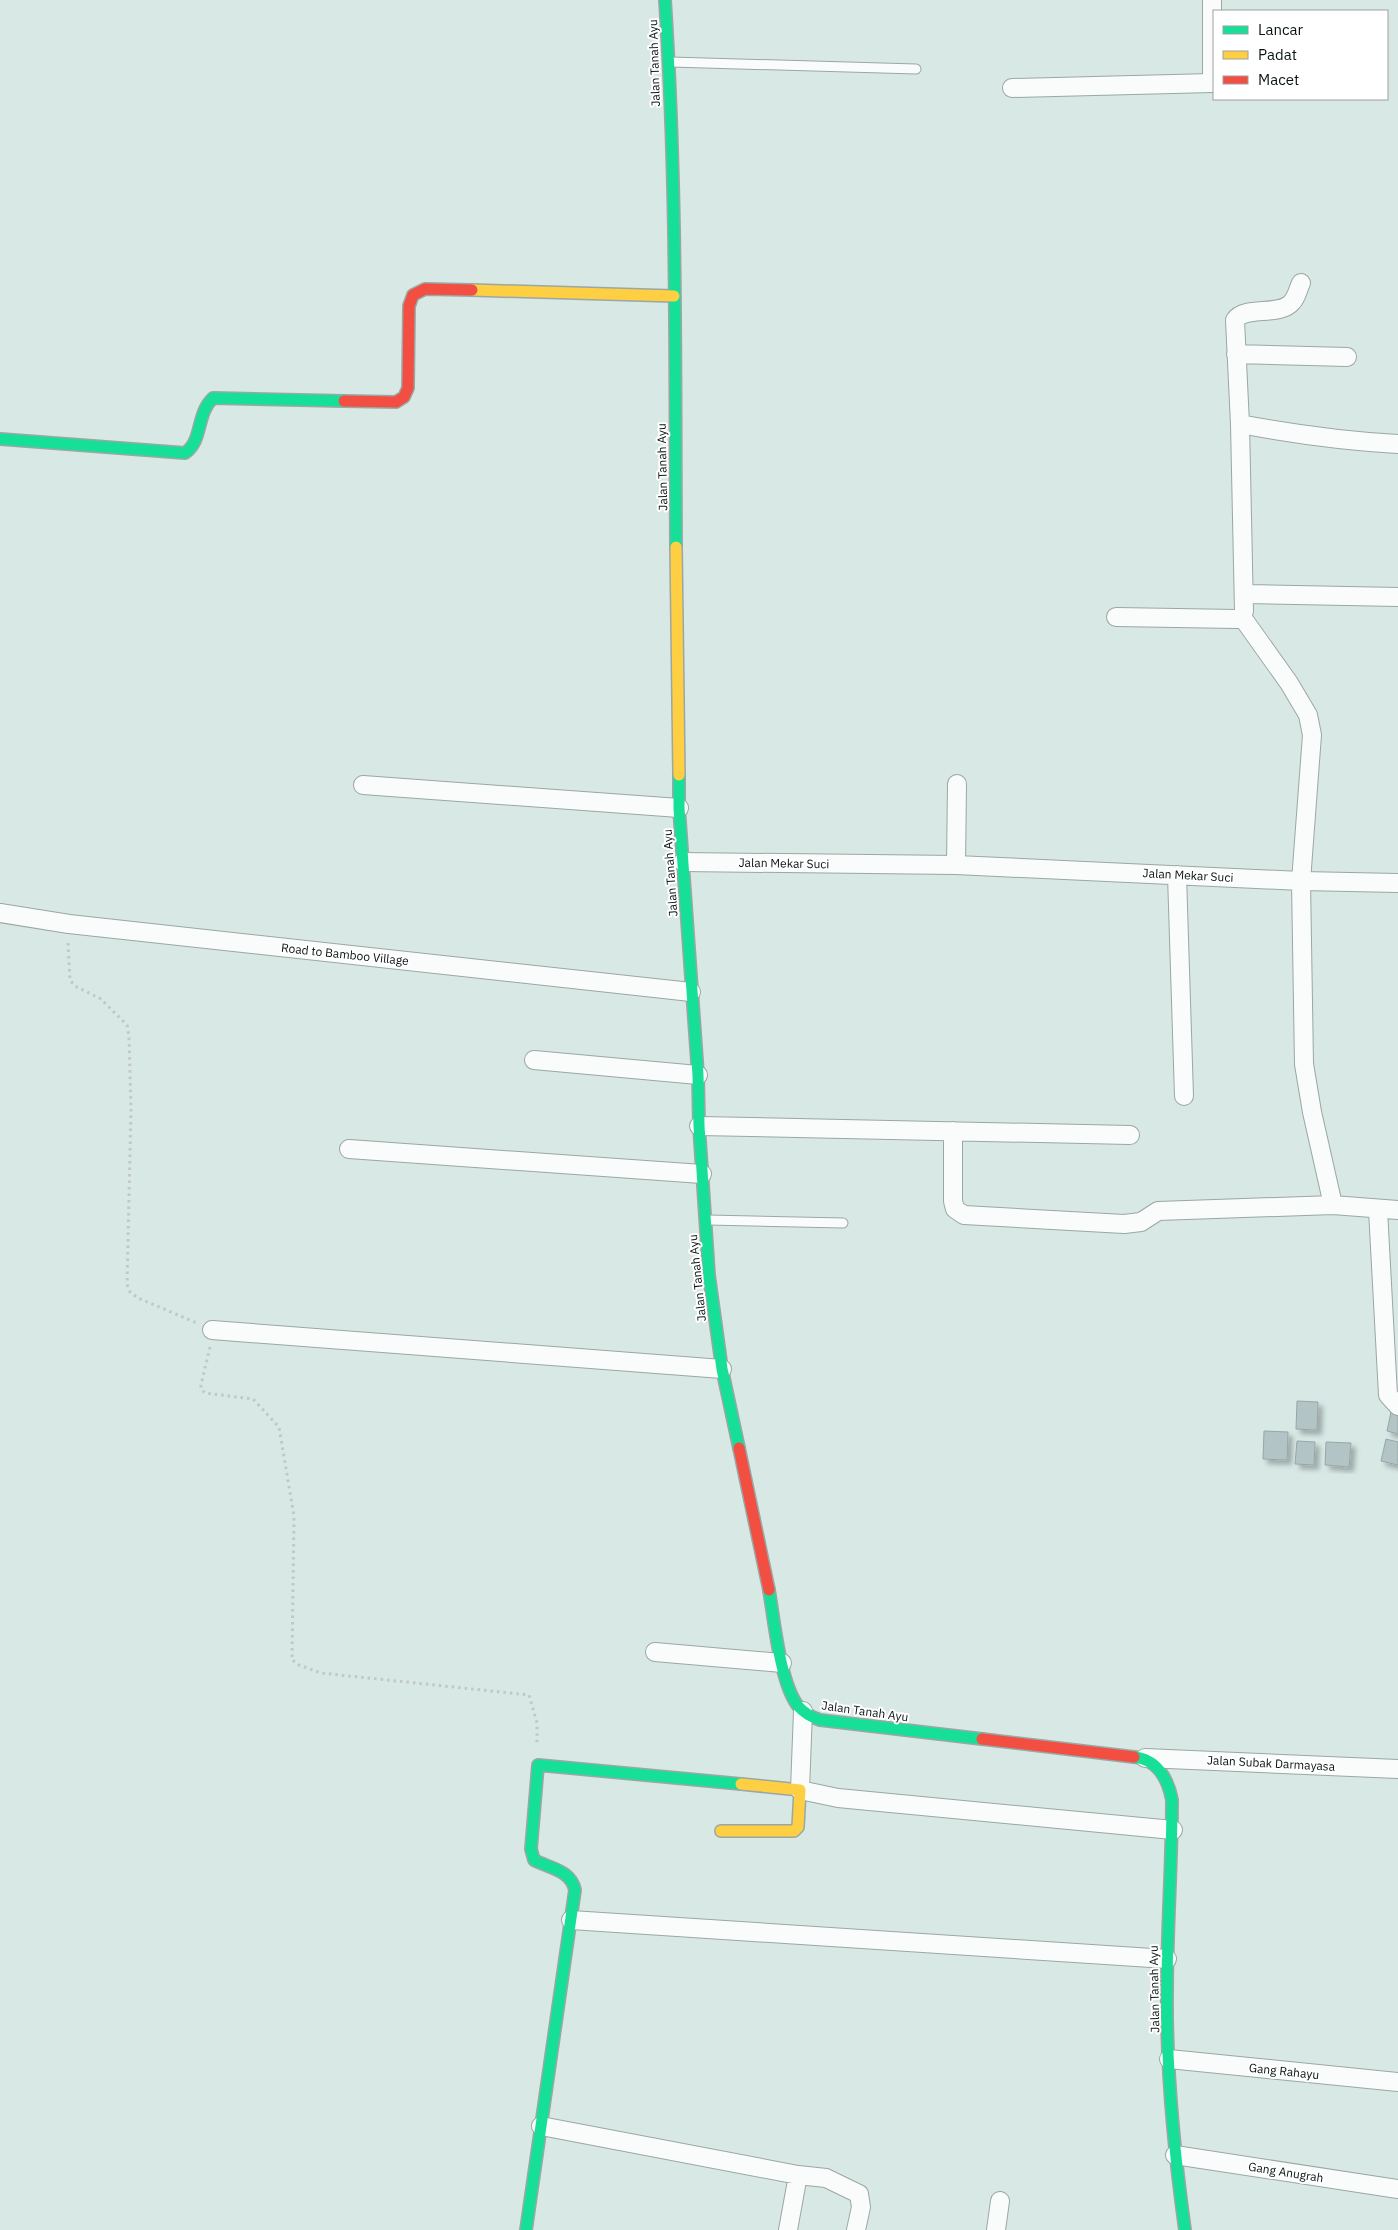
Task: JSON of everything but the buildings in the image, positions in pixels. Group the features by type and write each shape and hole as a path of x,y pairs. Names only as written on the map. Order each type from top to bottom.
{"street":[{"name":"Jalan Tanah Ayu","path":"665,0 669,62 674,296 679,808 698,1075 705,1220 709,1275 722,1369 766,1574 782,1664 791,1693 803,1712 820,1720 1145,1758 1161,1770 1170,1784 1172,1830 1166,1959 1169,2059 1172,2129 1185,2230"},
{"path":"1012,88 1213,83 1212,0"},
{"path":"1301,283 1291,304 1282,308 1238,316 1235,325 1240,424 1244,594 1242,617 1289,683 1308,715 1312,735 1301,881 1304,1064 1312,1112 1333,1205"},
{"path":"0,439 185,453 194,446 204,406 213,398 396,402 404,398 408,388 409,306 413,295 425,289 674,296"},
{"path":"1236,354 1346,357"},
{"path":"1240,424 1288,433 1343,440 1398,444"},
{"path":"1244,594 1398,596"},
{"path":"1116,617 1237,619 1242,617"},
{"path":"956,865 958,784"},
{"path":"363,785 679,808"},
{"name":"Jalan Mekar Suci","path":"683,862 956,865 1301,881 1398,883"},
{"path":"1177,875 1184,1096"},
{"name":"Road to Bamboo Village","path":"0,913 69,924 691,992"},
{"path":"534,1060 698,1075"},
{"path":"699,1126 1130,1135"},
{"path":"953,1131 952,1201 955,1209 964,1215 1124,1224 1141,1222 1158,1211 1333,1205 1378,1210 1398,1210"},
{"path":"349,1149 702,1174"},
{"path":"1378,1210 1392,1336 1388,1395 1398,1406"},
{"path":"212,1330 722,1369"},
{"path":"654,1652 782,1664"},
{"path":"721,1831 794,1831 798,1827 803,1712"},
{"name":"Jalan Subak Darmayasa","path":"1145,1758 1398,1769"},
{"path":"526,2230 575,1890 573,1881 566,1874 534,1860 531,1849 538,1765 800,1790 838,1798 1172,1830"},
{"path":"571,1920 1166,1959"},
{"name":"Gang Rahayu","path":"1169,2059 1398,2082"},
{"path":"541,2126 798,2175 826,2178 859,2194 860,2207 856,2230"},
{"name":"Gang Anugrah","path":"1175,2155 1398,2189"},
{"path":"788,2230 798,2175"},
{"path":"996,2230 1000,2201"}],"lane":[{"path":"669,62 916,69"},
{"path":"705,1220 844,1223"}],"path":[{"path":"69,924 70,980 75,986 101,999 127,1025 129,1036 131,1110 127,1284 130,1292 138,1298 212,1330 209,1359 201,1389 205,1393 253,1399 278,1427 294,1516 292,1660 299,1665 321,1673 530,1696 537,1724 538,1765"}],"traffic: fast":[{"path":"665,0 672,137 676,547"},
{"path":"0,439 185,453 195,442 204,412 213,398 344,401"},
{"path":"679,775 679,808 698,1075 699,1126 709,1275 722,1369 739,1448"},
{"path":"769,1590 782,1667 792,1696 805,1713 820,1720 982,1739"},
{"path":"1134,1757 1149,1762 1160,1771 1168,1785 1172,1800 1167,2021 1174,2141 1185,2230"},
{"path":"526,2230 575,1890 573,1883 559,1870 534,1860 531,1849 538,1765 741,1784"}],"traffic: slow":[{"path":"472,290 674,296"},
{"path":"676,547 679,775"},
{"path":"721,1831 794,1831 798,1827 800,1790 741,1784"}],"traffic: jam":[{"path":"344,401 396,402 404,397 408,388 409,306 413,295 425,289 472,290"},
{"path":"739,1448 769,1590"},
{"path":"982,1739 1134,1757"}]}
